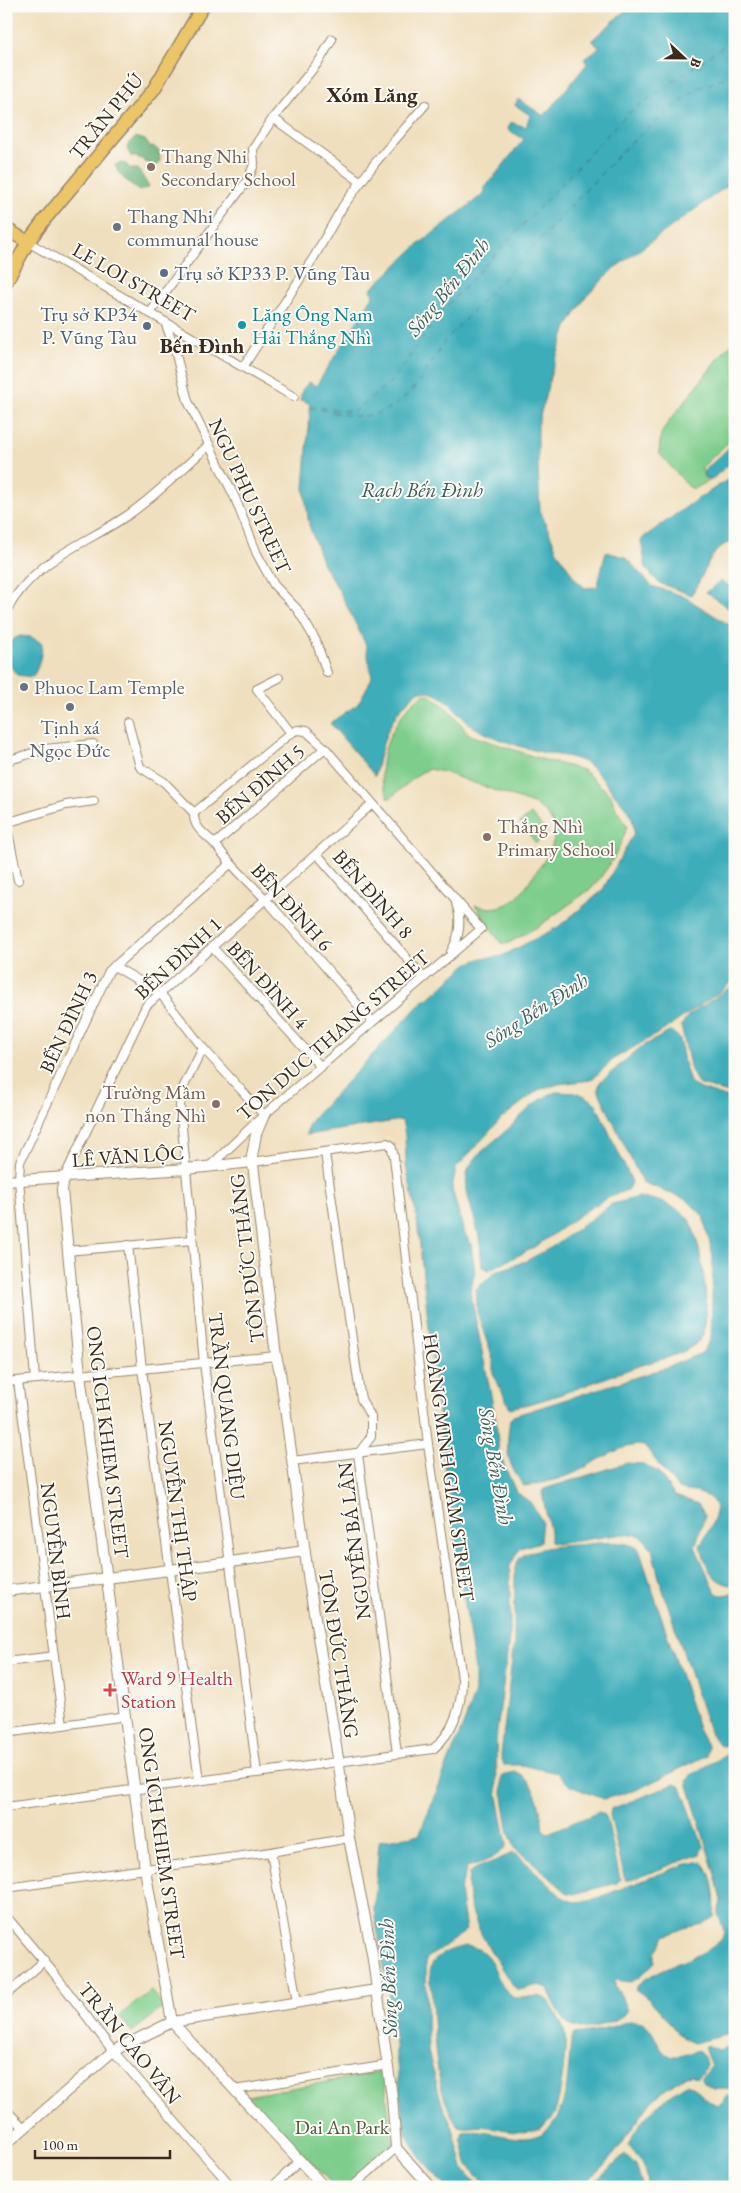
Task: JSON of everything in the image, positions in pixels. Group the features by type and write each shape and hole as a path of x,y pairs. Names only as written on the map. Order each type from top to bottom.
{"main road":[{"name":"TRẦN PHÚ","path":"6,282 28,242 154,89 199,9"},
{"name":"LE LOI STREET","path":"6,229 28,242"}],"street":[{"path":"150,313 249,178 254,164 254,149 273,118 320,60 332,39"},
{"path":"243,366 314,256 343,206 375,163 425,105"},
{"path":"273,118 361,182"},
{"name":"LE LOI STREET","path":"28,242 294,397"},
{"name":"NGU PHU STREET","path":"165,322 176,353 188,401 235,498 257,554 274,585 297,609 305,622 319,648 327,673"},
{"path":"6,611 14,598 36,572 60,554 98,534 129,514 209,445"},
{"path":"279,678 257,689 291,733"},
{"name":"BẾN ĐÌNH 6","path":"128,722 140,767 164,782 194,813 194,823 215,844 230,864 265,899 372,1021"},
{"path":"194,813 291,733 297,730 306,731 325,748 456,900 460,921 459,930 455,946 449,956"},
{"path":"6,761 46,749 93,744"},
{"name":"BẾN ĐÌNH 5","path":"215,844 325,748"},
{"path":"18,880 6,823 66,805 94,801"},
{"name":"BẾN ĐÌNH 1","path":"64,1178 146,1006 372,804"},
{"name":"BẾN ĐÌNH 8","path":"317,854 424,978"},
{"name":"BẾN ĐÌNH 3","path":"35,1379 18,1179 20,1162 105,977 114,966 230,864"},
{"name":"TON DUC THANG STREET","path":"209,1167 264,1115 481,929 456,900"},
{"name":"BẾN ĐÌNH 4","path":"212,947 320,1067"},
{"path":"114,966 160,993 204,1048 264,1115"},
{"name":"TRẦN QUANG DIỆU","path":"204,1048 180,1095 180,1106 204,1363 231,1562 256,1773"},
{"name":"TÔN ĐỨC THẮNG","path":"264,1115 256,1134 253,1162 276,1356 349,1838 369,1935 388,2065 396,2148"},
{"name":"HOÀNG MINH GIÁM STREET","path":"6,1807 433,1749 451,1727 458,1710 462,1689 428,1444 394,1157 391,1145 387,1143 325,1153"},
{"path":"253,1162 325,1153"},
{"name":"NGUYỄN BÁ LÂN","path":"325,1153 358,1387 361,1399 371,1417 370,1437 358,1454 397,1753"},
{"name":"LÊ VĂN LỘC","path":"6,1181 186,1169 253,1162"},
{"name":"ONG ICH KHIEM STREET","path":"64,1178 62,1190 80,1374 145,1869 172,2022"},
{"path":"67,1251 192,1240"},
{"name":"NGUYỄN THỊ THẬP","path":"128,1245 142,1369 199,1780"},
{"path":"6,1382 276,1356"},
{"name":"NGUYỄN BÌNH","path":"18,1381 63,1725"},
{"path":"292,1461 428,1444"},
{"path":"6,1591 231,1562 304,1550"},
{"path":"6,1662 54,1656"},
{"path":"6,1733 126,1716"},
{"path":"6,1888 270,1852 349,1838"},
{"path":"270,1852 297,2002"},
{"name":"TRẦN CAO VÂN","path":"6,1916 44,1961 113,2051 232,2187"},
{"path":"6,1995 44,1961"},
{"path":"6,2144 113,2051 172,2022 376,1990"},
{"path":"172,2022 324,2187"},
{"path":"234,2090 388,2065"},
{"path":"6,2110 24,2128"},
{"path":"352,2187 396,2148 430,2187"},
{"path":"272,2187 300,2161"}],"green space":[{"path":"136,137 145,140 151,148 153,146 159,151 160,161 155,168 149,168 150,163 144,162 143,159 131,156 127,149"},
{"path":"126,164 131,169 138,169 149,187 139,191 125,180 115,165"},
{"path":"735,341 735,436 702,467 704,477 711,480 694,489 688,486 659,453 661,434 726,349"},
{"path":"425,694 433,697 448,709 470,735 541,759 583,770 611,795 616,809 627,826 613,859 592,888 539,926 507,944 501,943 475,905 490,908 498,907 510,903 521,893 545,859 554,840 552,822 546,813 536,805 443,772 429,769 420,773 389,799 383,783 381,769 387,744 392,732 407,709"},
{"path":"531,814 547,833 536,843 520,823"},
{"path":"151,1991 164,2007 132,2032 119,2016"},
{"name":"Dai An Park","path":"383,2072 393,2146 347,2187 335,2187 247,2096"}],"water":[{"name":"Rạch Bến Đình","path":"625,6 735,6 735,180 612,270 586,297 567,327 552,370 538,424 540,510 557,551 576,580 585,588 597,587 606,552 625,557 652,586 683,596 731,626 735,620 735,979 720,992 664,1030 615,1058 591,1080 559,1084 538,1090 502,1118 456,1168 452,1189 464,1232 471,1244 475,1273 470,1291 496,1420 499,1454 516,1492 530,1502 542,1521 540,1542 520,1548 510,1566 510,1632 496,1739 497,1791 507,1845 494,1857 467,1867 460,1890 466,1931 426,1959 428,2051 442,2104 453,2128 463,2168 471,2178 484,2187 446,2187 412,2145 404,2128 391,2008 374,1911 379,1841 419,1835 475,1692 475,1671 443,1458 417,1219 406,1166 405,1135 402,1120 306,1135 308,1126 313,1118 424,1000 429,998 467,964 482,958 500,957 558,927 602,891 634,833 634,827 627,809 589,765 574,758 529,749 490,735 474,727 445,699 438,695 420,691 401,708 389,728 375,776 330,723 358,704 372,678 366,645 340,592 323,564 309,525 304,488 310,410 309,403 300,400 302,390 309,382 316,386 373,296 371,289 419,244 486,192 484,189 524,139 508,130 510,122 526,127 530,115 515,105 518,99 544,116 587,64 584,59 599,48 592,40 625,11"},
{"path":"735,442 735,459 711,480 704,477 704,471"},
{"path":"735,475 735,541 726,544 713,555 691,595 659,583 646,569 641,541 696,500"},
{"path":"721,581 735,589 735,613 706,592"},
{"path":"20,636 31,637 42,643 40,661 32,677 17,675 6,661 8,646"},
{"path":"735,984 735,1095 698,1084 691,1070 681,1026 688,1016"},
{"path":"671,1031 680,1039 684,1063 690,1082 698,1088 735,1100 735,1586 726,1584 715,1577 708,1567 700,1546 715,1516 716,1509 714,1503 709,1497 680,1489 646,1447 638,1445 618,1450 570,1475 524,1486 513,1470 508,1455 510,1419 513,1416 665,1368 702,1353 711,1339 713,1256 703,1216 687,1200 642,1182 598,1090 600,1082 641,1047"},
{"path":"556,1092 582,1095 596,1104 632,1182 627,1190 589,1209 543,1242 489,1270 482,1267 479,1237 467,1192 466,1182 470,1166 483,1151 536,1103"},
{"path":"639,1197 658,1201 678,1209 687,1217 692,1227 701,1260 706,1300 704,1332 699,1341 677,1354 558,1395 510,1408 493,1373 493,1360 477,1312 476,1289 497,1271 526,1261 552,1247 612,1204"},
{"path":"627,1463 643,1464 658,1472 675,1496 698,1504 705,1515 695,1547 716,1593 721,1595 735,1593 735,1744 721,1746 709,1731 659,1578 652,1549 645,1540 639,1535 623,1534 556,1544 550,1542 550,1532 542,1492 544,1489"},
{"path":"599,1543 625,1544 639,1549 699,1731 708,1747 706,1756 636,1790 604,1799 570,1786 558,1773 521,1765 504,1765 501,1756 514,1642 515,1568 517,1562 522,1556 532,1551 561,1546"},
{"path":"735,1750 735,2033 694,2043 679,2034 654,2004 635,1989 644,1980 656,1973 710,1949 719,1942 725,1933 718,1914 721,1901 716,1878 687,1782 691,1775"},
{"path":"515,1772 522,1776 533,1789 541,1813 543,1830 548,1833 599,1812 604,1814 607,1819 620,1879 617,1883 573,1894 566,1892 528,1858 516,1850 509,1833 502,1791 502,1777"},
{"path":"675,1784 681,1787 703,1846 700,1854 631,1880 625,1880 610,1815 611,1809"},
{"path":"513,1853 518,1855 562,1897 574,1902 589,1901 683,1865 702,1861 712,1880 715,1903 714,1917 702,1924 684,1928 665,1936 655,1953 655,1962 640,1977 630,1982 615,1980 615,1987 621,1995 627,2012 622,2016 599,2026 590,2028 574,2027 568,2024 562,2017 548,1989 537,1986 518,1990 512,1985 480,1932 474,1918 468,1889 469,1873"},
{"path":"466,1946 483,1952 492,1964 503,1987 513,1997 539,1996 548,2001 562,2027 565,2035 565,2051 559,2099 552,2117 544,2126 537,2129 524,2132 458,2126 449,2110 438,2072 435,2051 430,1971 439,1956"},
{"path":"629,2021 642,2022 647,2026 666,2053 672,2056 681,2056 698,2050 704,2057 706,2065 702,2074 697,2078 692,2075 686,2076 663,2091 651,2102 612,2157 582,2187 493,2187 476,2175 467,2164 461,2138 463,2132 470,2131 520,2138 536,2136 548,2129 557,2117 563,2103 571,2041 574,2034 602,2030"},
{"path":"735,2044 735,2090 714,2089 702,2082 702,2078 711,2067 705,2050 706,2045 718,2050"},
{"path":"686,2084 695,2088 717,2106 723,2103 728,2095 735,2096 735,2187 648,2187 643,2164 628,2146 638,2127 652,2110"},
{"path":"625,2154 636,2165 643,2187 589,2187"}],"ferry route":[{"path":"310,404 317,407 353,412 392,381 443,310 627,114 722,47 735,43"},
{"path":"310,407 363,416 378,413 402,400 430,367 444,342 629,144 698,88 735,74"}],"place":[{"name":"Thang Nhi Secondary School","path":"151,167"},
{"name":"Thang Nhi communal house","path":"117,227"},
{"name":"Trụ sở KP33 P. Vũng Tàu","path":"164,273"},
{"name":"Lăng Ông Nam Hải Thắng Nhì","path":"242,325"},
{"name":"Trụ sở KP34 P. Vũng Tàu","path":"147,326"},
{"name":"Phuoc Lam Temple","path":"24,687"},
{"name":"Tịnh xá Ngọc Đức","path":"70,707"},
{"name":"Thắng Nhì Primary School","path":"487,837"},
{"name":"Trường Mầm non Thắng Nhì","path":"216,1104"},
{"name":"Ward 9 Health Station","path":"110,1690"}],"district":[{"name":"Xóm Lăng","path":"372,95"},
{"name":"Bến Đình","path":"202,346"}],"water label":[{"name":"Sông Bến Đình","path":"448,287"},
{"name":"Sông Bến Đình","path":"536,1010"},
{"name":"Sông Bến Đình","path":"496,1466"},
{"name":"Sông Bến Đình","path":"388,1978"}]}
